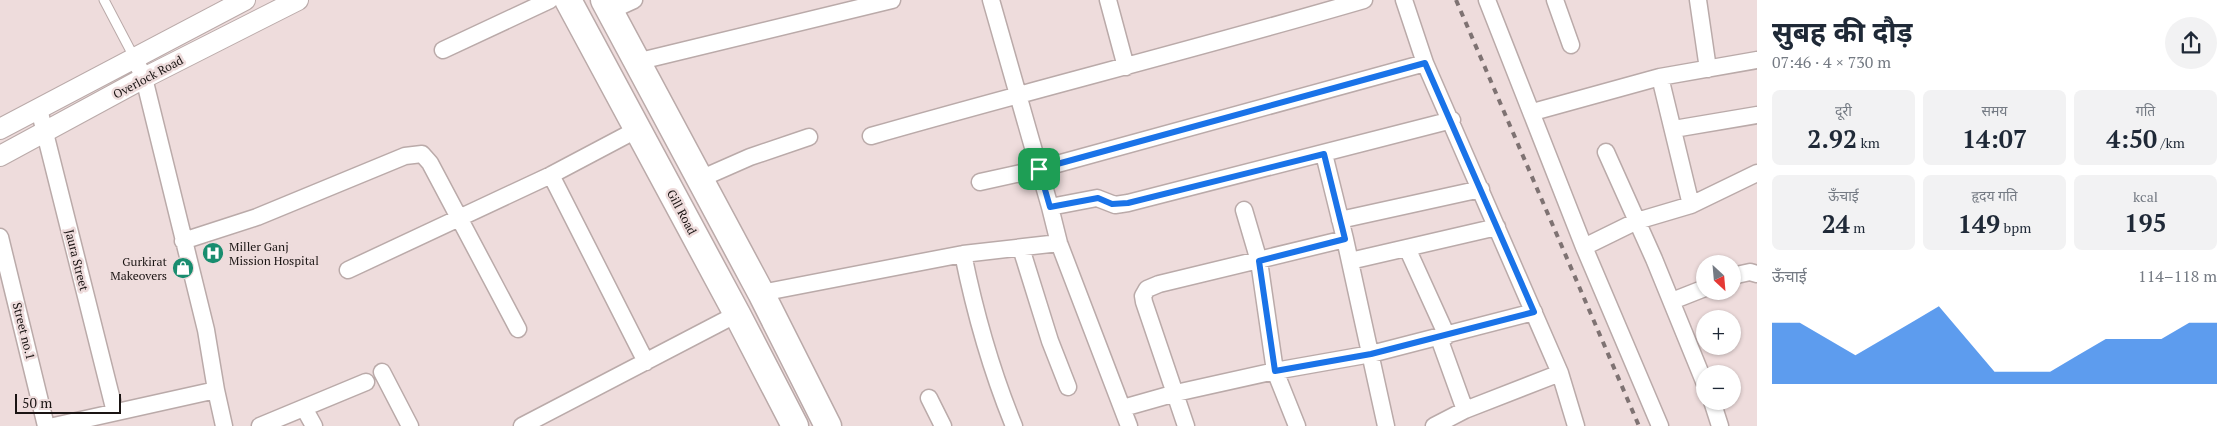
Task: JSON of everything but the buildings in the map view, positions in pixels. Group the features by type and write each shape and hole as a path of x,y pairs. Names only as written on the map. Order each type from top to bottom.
{"main road":[{"name":"Gill Road","path":"568,0 737,314 789,424"},
{"path":"607,5 761,293 828,426"}],"street":[{"name":"Overlock Road","path":"0,129 245,0"},
{"path":"443,50 550,0"},
{"path":"607,5 634,0"},
{"path":"636,62 892,0"},
{"path":"991,0 1059,244 1129,426"},
{"path":"1108,0 1126,67"},
{"path":"871,136 1018,93 1126,67 1364,0"},
{"path":"1404,0 1425,63 1452,120 1560,372 1576,426"},
{"path":"1555,0 1571,45"},
{"path":"1698,0 1708,69"},
{"path":"1493,2 1584,247 1660,426"},
{"name":"Overlock Road","path":"0,156 286,3"},
{"path":"135,59 144,78 206,330 224,426"},
{"path":"1533,112 1660,77 1757,60"},
{"path":"980,182 1039,169 1425,63"},
{"path":"1660,77 1692,205"},
{"name":"Jaura Street","path":"39,109 115,412"},
{"path":"1674,129 1757,116"},
{"path":"1050,207 1098,198 1112,204 1128,203 1452,120"},
{"path":"348,270 550,175 638,129"},
{"path":"700,179 750,157 809,137"},
{"path":"1606,152 1672,301 1697,365"},
{"path":"184,241 257,217 405,156 417,154 426,158 460,218 518,329"},
{"path":"1324,154 1345,239 1386,426"},
{"path":"1584,247 1637,221 1692,205 1757,173"},
{"path":"550,175 646,362"},
{"path":"1340,220 1481,189"},
{"path":"1244,210 1259,261 1275,371 1297,426"},
{"path":"1350,261 1497,227"},
{"name":"Street no.1","path":"0,237 46,426"},
{"path":"1186,426 1144,302 1143,296 1145,291 1158,284 1345,239"},
{"path":"761,293 963,254 1059,244"},
{"path":"1021,248 1050,341 1068,387"},
{"path":"1407,248 1443,337 1465,410"},
{"path":"963,254 977,317 1010,425"},
{"path":"1741,274 1750,272 1757,274"},
{"path":"1672,301 1696,292"},
{"path":"1123,408 1176,393 1275,371 1371,354 1443,337 1534,312"},
{"path":"522,426 737,314"},
{"path":"382,372 410,426"},
{"path":"1434,426 1465,410 1560,372"},
{"path":"260,426 366,382"},
{"path":"54,426 216,390"},
{"path":"930,398 943,426"},
{"path":"304,408 314,426"},
{"path":"1715,410 1720,426"}],"lane":[{"path":"104,0 135,59"}],"railway":[{"path":"1456,0 1639,426"}],"place":[{"name":"Miller Ganj Mission Hospital","path":"213,253"},
{"name":"Gurkirat Makeovers","path":"183,268"}],"route":[{"path":"1425,63 1452,120 1534,312 1371,354 1275,371 1259,261 1345,239 1324,154 1115,205 1098,198 1050,207 1039,169 1425,63"}]}
